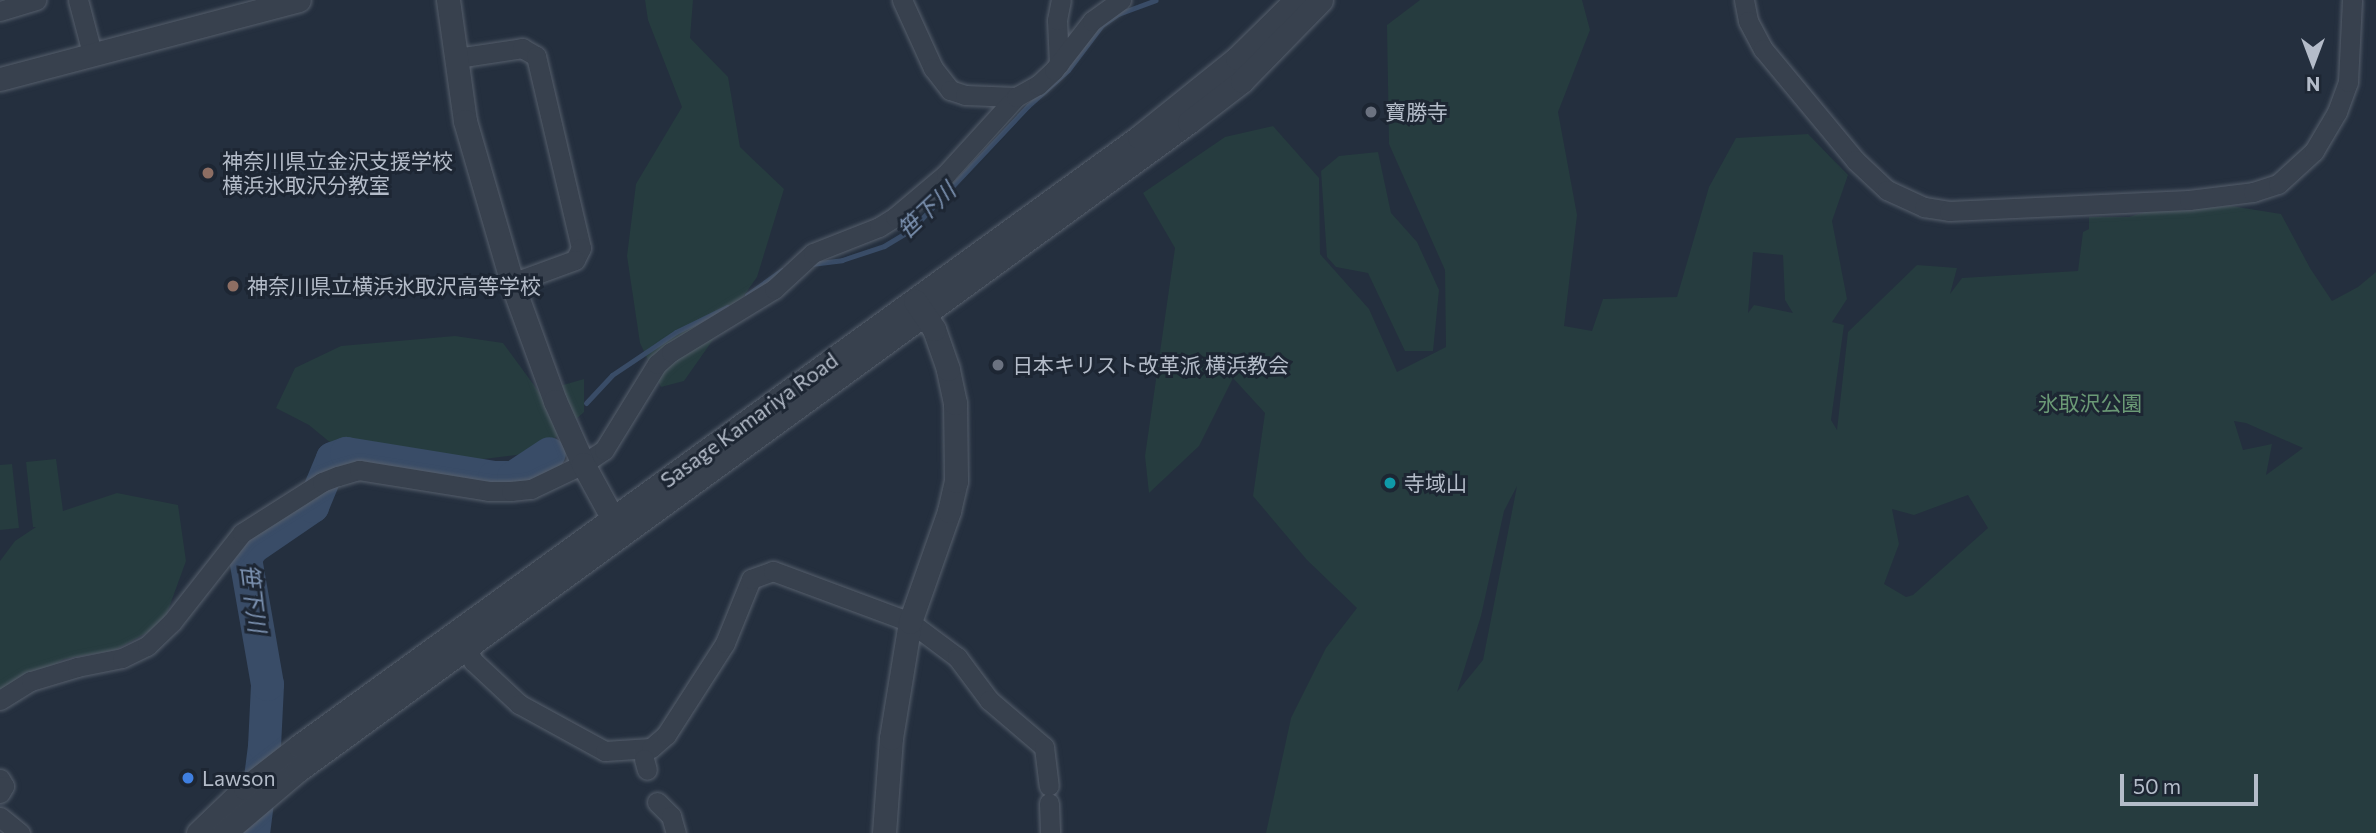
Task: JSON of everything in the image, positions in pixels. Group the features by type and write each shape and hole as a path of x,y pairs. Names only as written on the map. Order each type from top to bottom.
{"street":[{"path":"0,10 36,0"},
{"path":"78,0 92,53"},
{"path":"448,0 465,121 512,283 555,401 583,464 618,527"},
{"path":"902,0 933,68 950,90 965,95 1016,97"},
{"path":"1059,64 1057,20 1061,0"},
{"path":"0,700 32,681 53,673 122,658 147,646 172,622 242,533 306,492 338,476 359,470 488,491 511,491 531,489 583,464 604,450 657,363 748,307 783,282 813,253 879,227 895,217 946,174 1016,97 1038,85 1059,64 1093,21 1121,0"},
{"name":"Sasage Kamariya Road","path":"230,828 297,771 466,646 618,527 918,306 1192,96 1296,0"},
{"name":"Sasage Kamariya Road","path":"918,306 1221,97 1251,72 1321,0"},
{"path":"1744,0 1748,21 1763,49 1854,160 1887,190 1924,207 1949,211 2189,200 2253,192 2278,184 2314,151 2337,112 2348,82 2352,0"},
{"path":"0,79 289,1"},
{"path":"457,58 522,48 537,56 582,248 575,260 512,283"},
{"path":"884,833 891,738 910,622 949,511 956,481 955,403 941,349 918,306"},
{"name":"Sasage Kamariya Road","path":"198,833 245,788 299,746 618,527"},
{"path":"466,646 473,661 519,704 605,751 651,748 666,735 724,643 751,579 773,571 910,622 957,657 989,700 1044,747 1050,833"},
{"path":"0,779 4,786 0,793"},
{"path":"657,802 671,816 676,833"},
{"path":"0,817 20,833"}],"green space":[{"path":"645,0 693,0 690,38 728,77 740,147 784,189 757,277 684,381 661,387 640,343 627,256 636,184 682,107 648,20"},
{"name":"氷取沢公園","path":"1420,0 1582,0 1590,30 1558,112 1577,215 1564,326 1592,331 1603,299 1677,297 1709,187 1736,138 1808,134 1848,175 1832,221 1847,299 1832,322 1844,325 1831,420 1837,430 1848,332 1917,265 1957,268 1950,294 1962,278 2078,271 2083,232 2089,229 2089,217 2129,217 2148,211 2231,206 2281,214 2310,268 2332,301 2358,287 2376,272 2376,833 1266,833 1291,718 1326,648 1357,608 1307,560 1253,496 1265,413 1233,378 1199,446 1149,493 1145,456 1175,248 1143,193 1225,137 1273,126 1319,178 1320,254 1369,309 1397,372 1446,347 1445,270 1389,144 1387,25","holes":["1753,252 1783,255 1785,300 1793,313 1754,305 1748,313","2234,421 2246,423 2303,448 2266,475 2272,444 2243,450","1517,486 1483,660 1457,692 1481,616 1504,511","1968,495 1988,528 1913,595 1906,597 1884,584 1899,544 1892,509 1914,515"]},
{"path":"1378,152 1391,213 1417,242 1439,290 1433,351 1405,351 1368,273 1336,267 1327,257 1321,171 1339,156"},
{"path":"455,336 503,343 539,392 584,379 584,412 539,452 484,459 416,476 349,458 309,425 276,408 295,368 341,346"},
{"path":"56,459 63,511 117,493 178,505 186,561 163,624 115,650 64,659 0,695 0,561 15,541 36,527 33,527 26,462"},
{"path":"12,464 19,528 0,530 0,465"}],"waterway":[{"name":"笹下川","path":"811,264 842,260 884,246 912,229 1028,106 1068,70 1102,25 1118,14 1156,0"},
{"name":"笹下川","path":"747,295 782,270"},
{"name":"笹下川","path":"586,403 612,375 676,332 727,307"},
{"name":"笹下川","path":"253,833 264,746 267,684 245,558 252,547 312,506 332,458 346,453 494,477 513,477 549,453"}],"place":[{"name":"寶勝寺","path":"1371,112"},
{"name":"神奈川県立金沢支援学校 横浜氷取沢分教室","path":"208,173"},
{"name":"神奈川県立横浜氷取沢高等学校","path":"233,286"},
{"name":"日本キリスト改革派 横浜教会","path":"998,365"},
{"name":"寺域山","path":"1390,483"},
{"name":"Lawson","path":"188,778"}]}
